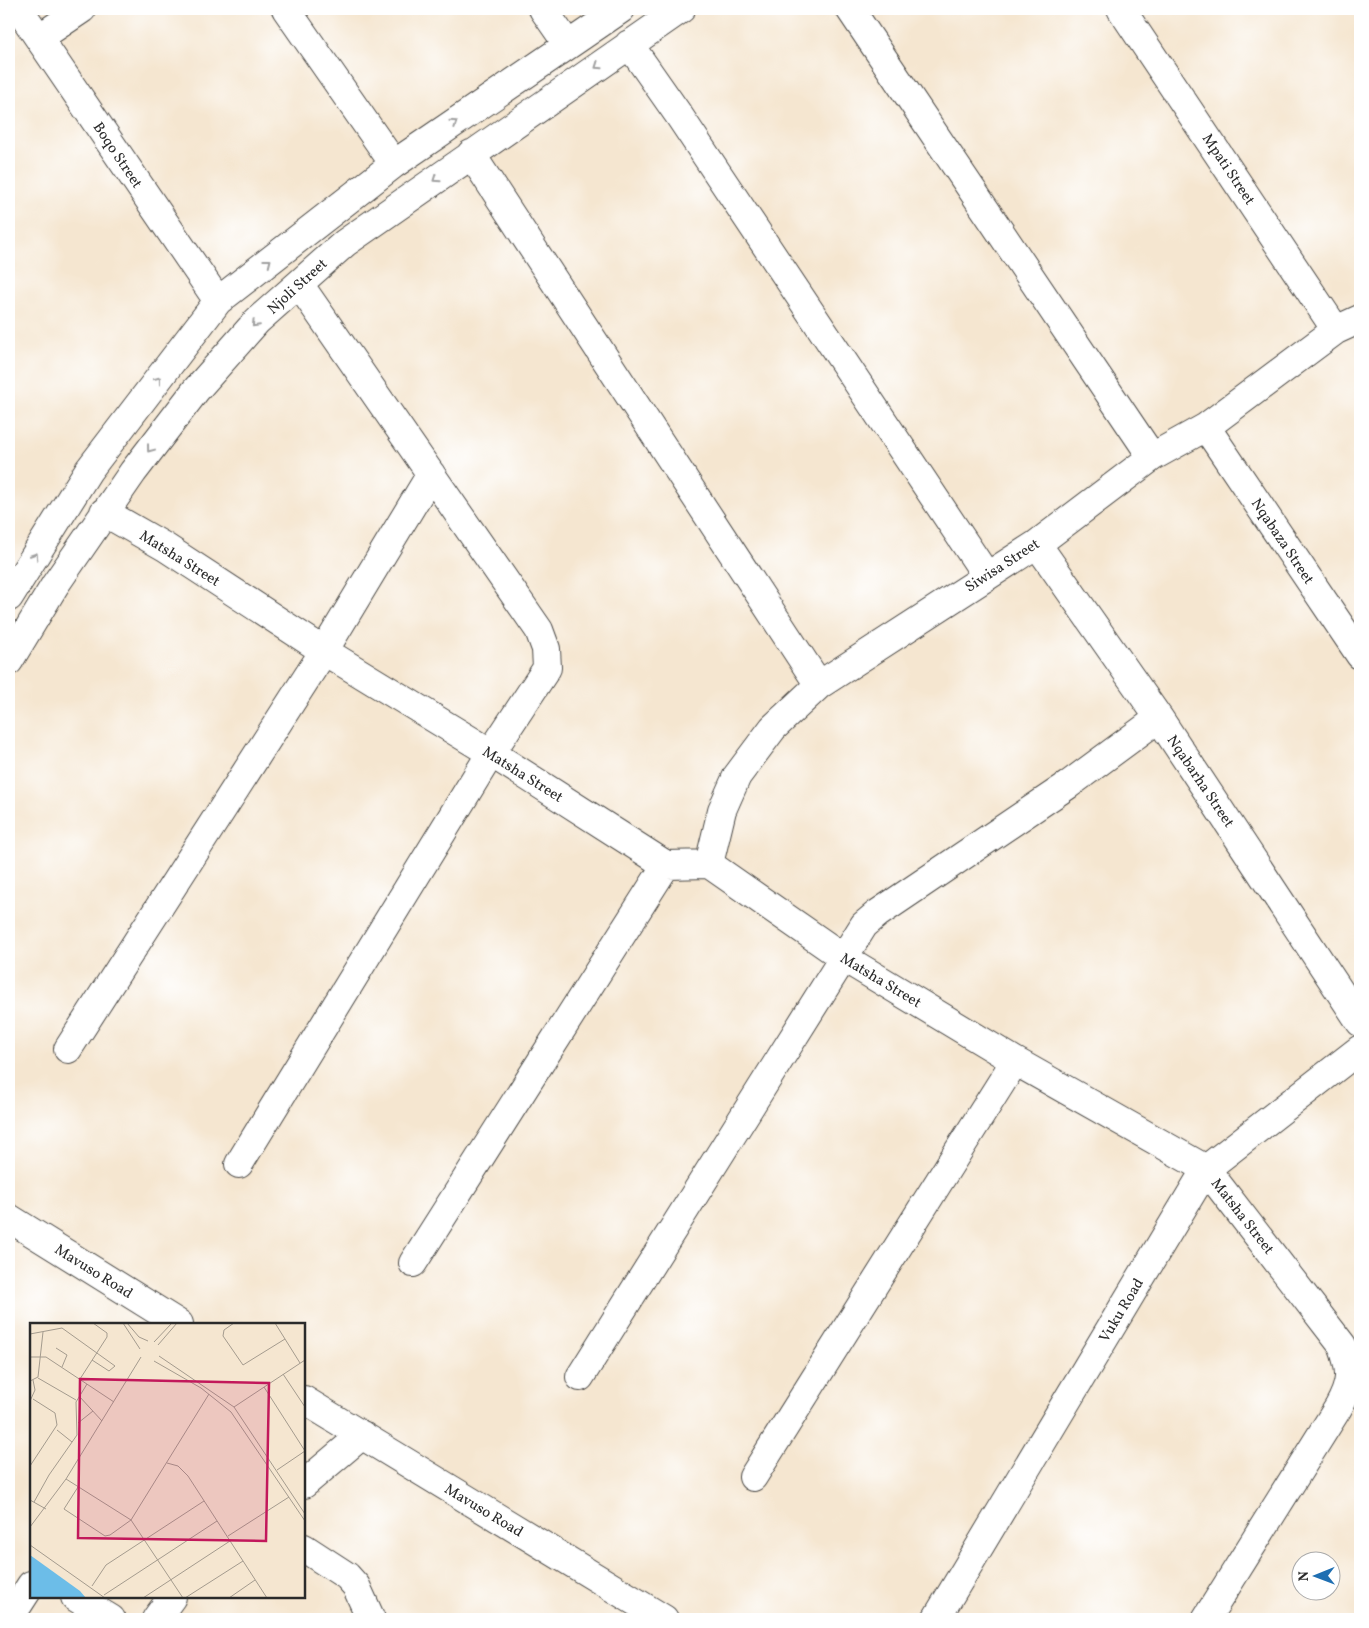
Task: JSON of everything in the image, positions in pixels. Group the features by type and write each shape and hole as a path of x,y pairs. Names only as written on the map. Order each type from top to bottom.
{"street":[{"name":"Boqo Street","path":"19,9 218,301"},
{"path":"39,38 82,9"},
{"path":"286,9 394,164"},
{"path":"543,9 568,45"},
{"path":"9,597 88,471 218,301 394,164 621,9"},
{"name":"Njoli Street","path":"9,661 55,585 104,512 196,390 257,321 345,243 681,9"},
{"path":"850,9 1152,458"},
{"name":"Mpati Street","path":"1121,9 1348,325"},
{"path":"629,44 678,114 986,575"},
{"path":"471,154 819,685"},
{"path":"239,1164 491,753 547,668 546,649 539,630 299,284"},
{"name":"Siwisa Street","path":"709,864 722,810 737,776 774,728 819,685 986,575 1037,544 1152,458 1206,427 1348,325"},
{"name":"Nqabaza Street","path":"1206,427 1360,655"},
{"path":"68,1049 324,652 431,474"},
{"name":"Matsha Street","path":"104,512 165,547 324,652 491,753 666,865"},
{"name":"Nqabarha Street","path":"1037,544 1159,718 1360,1022"},
{"path":"580,1377 864,925 877,914 1068,784 1159,718"},
{"path":"414,1263 666,865 709,864"},
{"name":"Matsha Street","path":"709,864 844,958 1015,1061 1206,1169 1342,1345 1350,1374 1348,1391 1206,1619"},
{"name":"Vuku Road","path":"936,1619 1206,1169 1360,1049"},
{"path":"753,1477 1015,1061"},
{"name":"Mavuso Road","path":"9,1218 177,1323"},
{"name":"Mavuso Road","path":"305,1401 664,1619"},
{"path":"305,1483 362,1435"},
{"path":"305,1549 347,1576 356,1586 371,1619"},
{"path":"9,1619 30,1587"},
{"path":"77,1598 111,1619"},
{"path":"156,1619 171,1598"}]}
